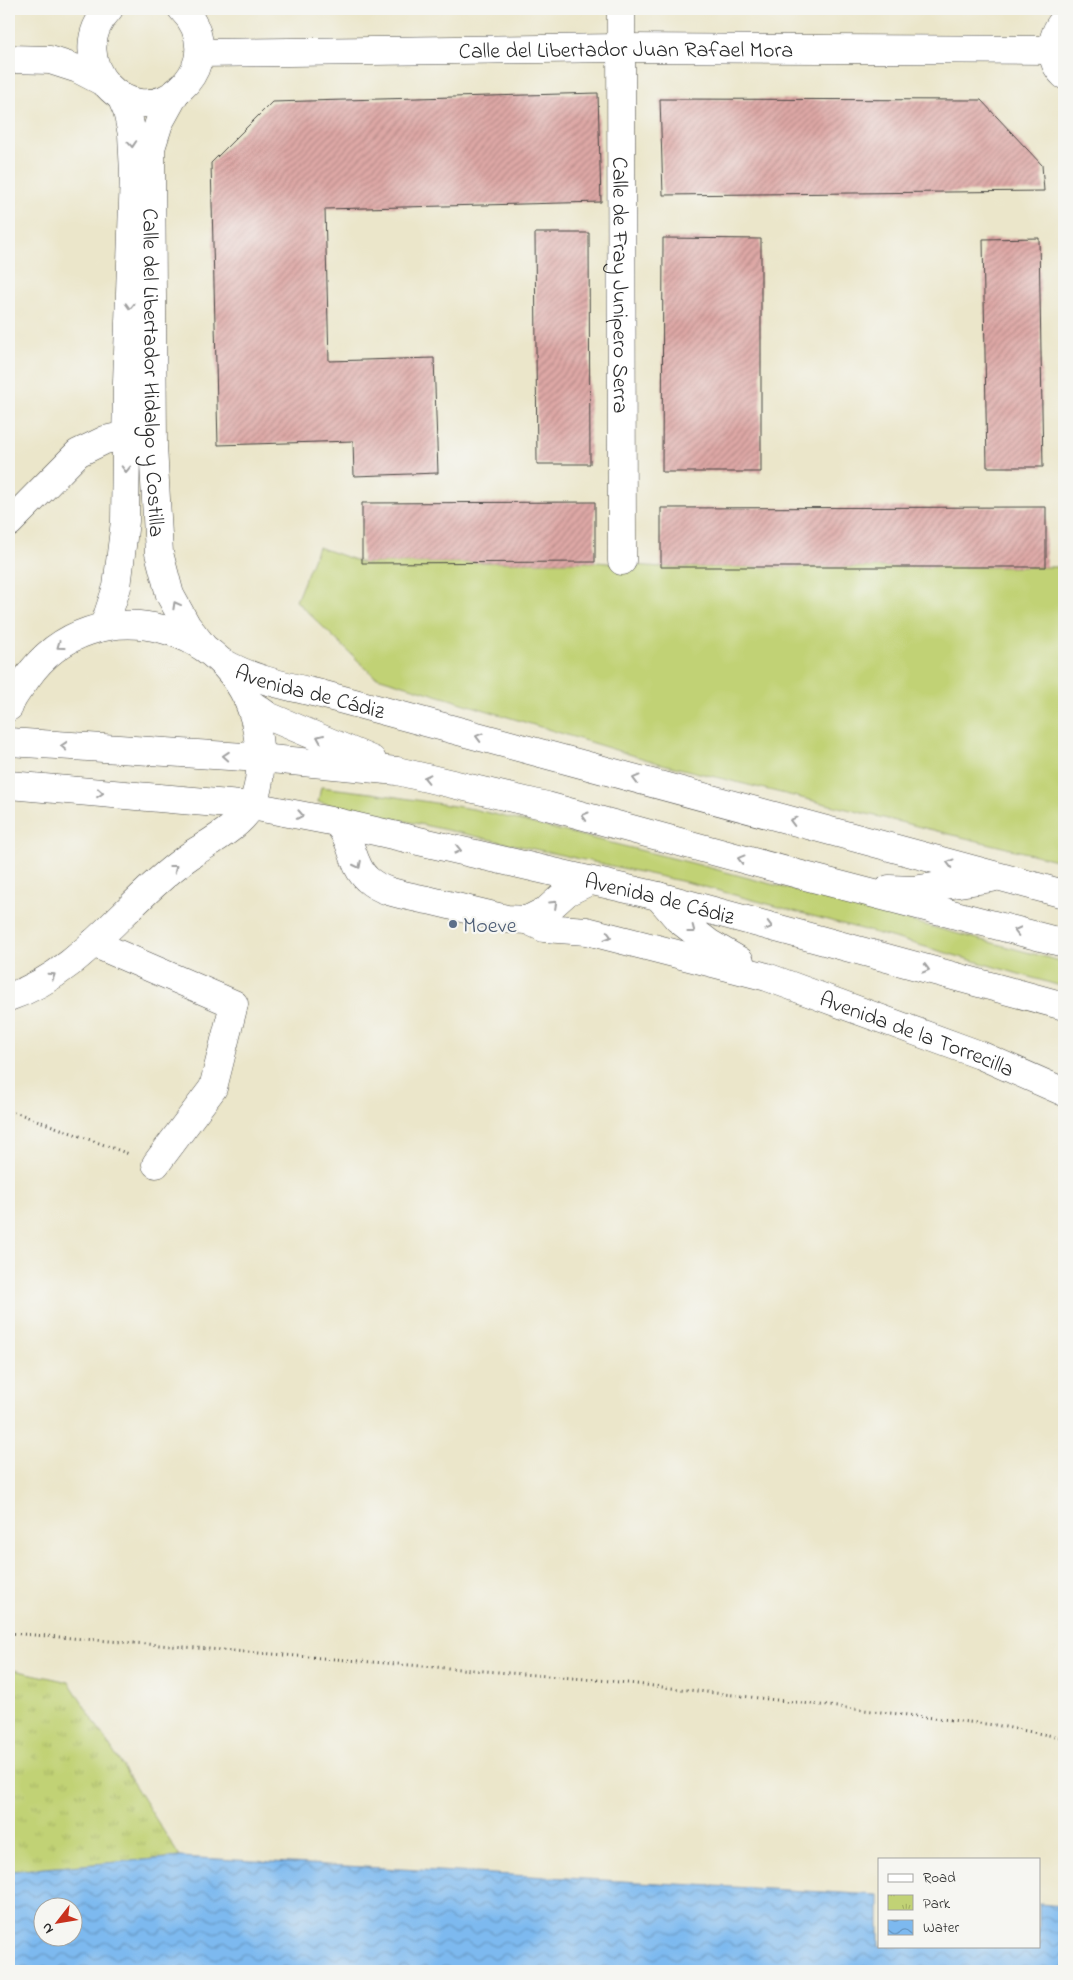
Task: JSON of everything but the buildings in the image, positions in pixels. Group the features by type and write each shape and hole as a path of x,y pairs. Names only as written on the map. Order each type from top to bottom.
{"main road":[{"path":"182,9 190,17 198,34 200,53"},
{"name":"Calle de Fray Junipero Serra","path":"621,9 622,561"},
{"path":"50,60 76,48 102,20"},
{"name":"Calle del Libertador Hidalgo y Costilla","path":"102,20 92,48 94,66 127,111 132,134 134,173 125,521 117,588 104,626"},
{"path":"1064,20 1054,38 1052,50 1055,62 1064,75"},
{"name":"Calle del Libertador Juan Rafael Mora","path":"200,53 620,48 1052,50"},
{"name":"Calle del Libertador Hidalgo y Costilla","path":"200,53 196,68 188,82 175,94 158,123 151,148 153,446 158,553 170,595 187,626 202,646"},
{"path":"9,59 50,60 78,69 135,101 149,102 162,100 175,94"},
{"path":"9,522 78,453 105,440 127,435"},
{"path":"9,677 38,662 70,639 104,626 144,625 176,632 202,646 224,663 241,686 250,703 257,730 260,758 260,779 252,806 222,836 194,853 161,878 93,944 53,976 23,992 9,997"},
{"path":"9,707 38,662"},
{"name":"Avenida de Cádiz","path":"224,663 243,674 258,679 1064,894"},
{"name":"Avenida de Cádiz","path":"250,703 268,716 397,771"},
{"name":"Avenida de Cádiz","path":"9,742 260,758 397,771 547,806 809,877 1064,943"},
{"name":"Avenida de Cádiz","path":"11,784 252,806 336,822 658,896 1064,1006"},
{"path":"336,822 344,830 352,847 356,864 367,879 386,890 507,919 527,920 544,928 587,931 767,978"},
{"name":"Avenida de Cádiz","path":"809,877 869,887 912,890 954,885 980,879 1006,878"},
{"path":"527,920 547,910 567,892 590,881"},
{"path":"658,896 678,919 709,943 767,978"},
{"path":"93,944 234,1004 212,1088 156,1164"},
{"name":"Avenida de la Torrecilla","path":"767,978 980,1055 1064,1092"}],"path":[{"path":"9,1110 156,1164"},
{"path":"9,1633 610,1680 985,1724 1064,1738"}],"green space":[{"path":"318,547 363,563 595,562 661,567 1064,567 1064,862 658,763 374,676 296,601"},
{"path":"321,787 473,809 692,863 1064,962 1064,987 898,939 690,883 318,802"},
{"path":"9,1669 69,1682 180,1857 9,1871"}],"water":[{"path":"180,1857 878,1895 878,1948 1040,1948 1040,1904 1064,1906 1064,1971 9,1971 9,1871"}],"place":[{"name":"Moeve","path":"453,924"}]}
